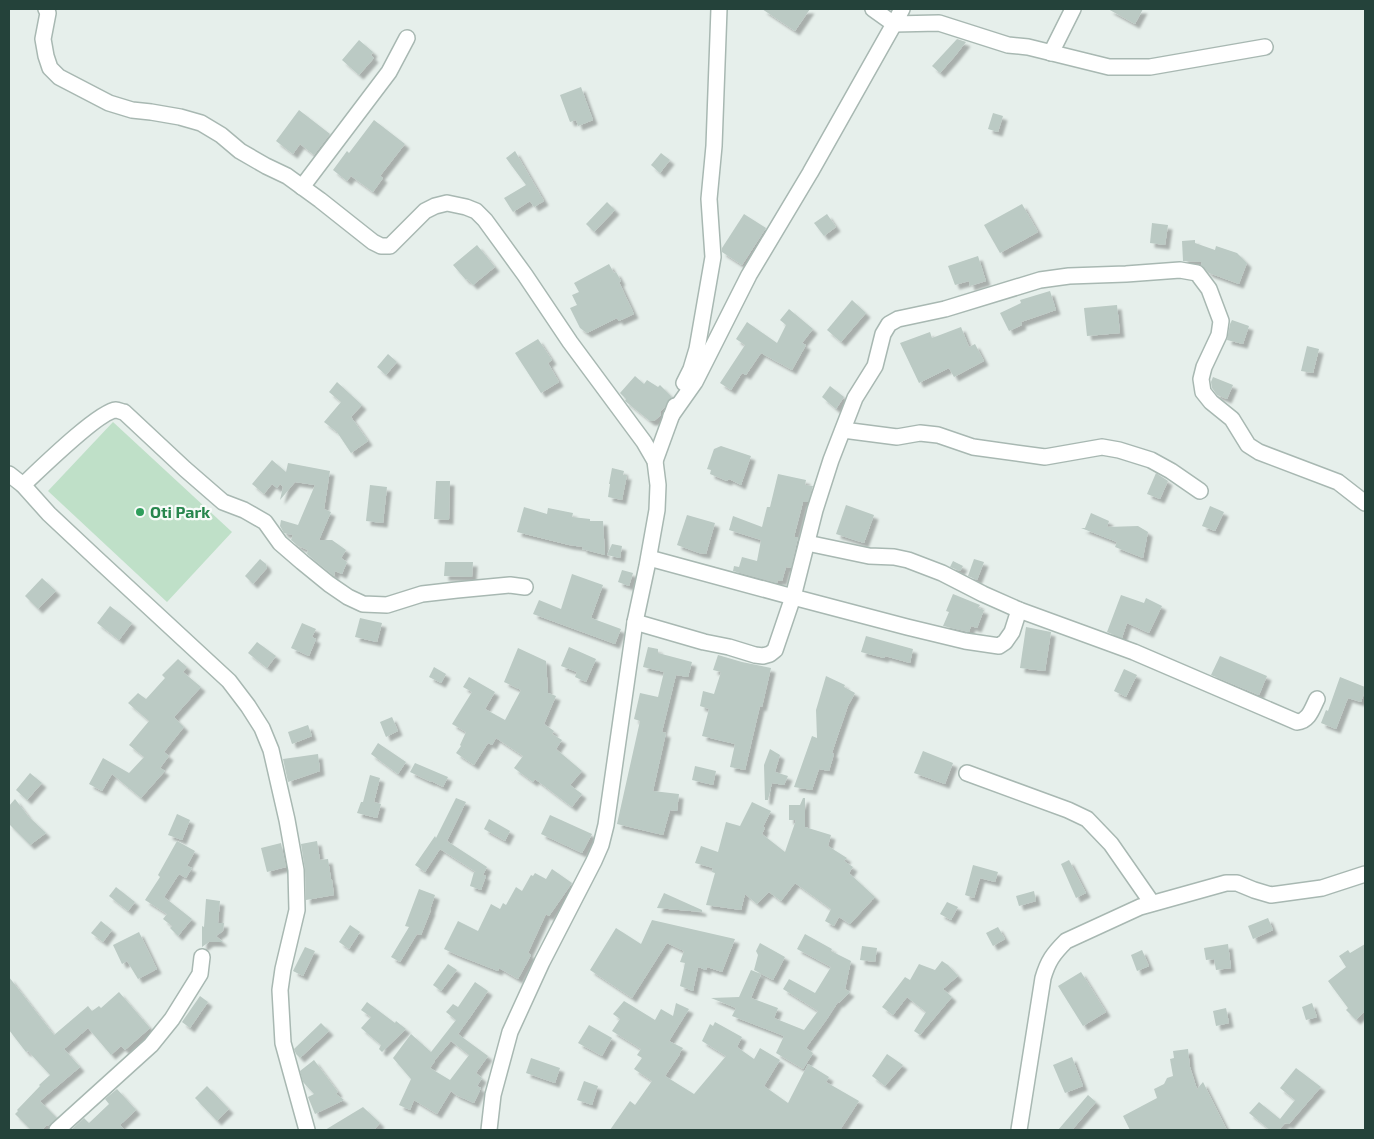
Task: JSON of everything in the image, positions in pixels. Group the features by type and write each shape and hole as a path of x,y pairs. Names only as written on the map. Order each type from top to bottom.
{"street":[{"path":"46,9 48,13 43,39 46,56 50,68 59,78 109,104 132,110 180,117 201,123 222,136 240,151 287,176 373,242 381,246 390,246 425,211 435,206 447,203 476,211 526,275 570,342 644,442 655,461 658,485 657,510 635,622 606,825 601,845 594,861 542,962 510,1032 493,1095 489,1130"},
{"path":"655,461 697,349 714,257 709,200 714,146 719,9"},
{"path":"873,9 894,24 939,23 1002,43 1028,47 1109,67 1150,67 1265,47"},
{"path":"671,416 695,382 749,275 810,172 902,9"},
{"path":"1051,53 1073,9"},
{"path":"302,187 389,72 407,38"},
{"path":"635,622 755,655 763,656 775,650 793,597 815,510 855,398 875,366 883,334 889,324 898,319 945,309 1040,280 1069,276 1180,270 1197,273 1212,296 1221,321 1219,335 1202,373 1203,392 1211,402 1232,420 1248,446 1338,482 1365,503"},
{"path":"23,485 101,417 116,410 124,412 223,502 244,510 265,522 280,543 348,598 363,604 387,606 422,594 510,585 525,587"},
{"path":"843,430 897,437 920,433 938,436 973,447 1045,456 1102,447 1151,460 1200,491"},
{"path":"9,474 23,485 56,520 229,681 262,728 271,750 296,870 298,910 283,969 280,990 283,1043 308,1130"},
{"path":"807,542 869,556 894,557 908,560 942,573 1019,610 1134,652 1297,722 1302,722 1309,716 1317,699"},
{"path":"649,558 906,627 965,641 999,646 1005,642 1012,632 1019,610"},
{"path":"967,772 1087,819 1111,844 1152,903"},
{"path":"1019,1130 1043,978 1047,964 1057,950 1066,942 1140,907 1226,883 1238,883 1271,895 1322,888 1365,874"},
{"path":"57,1130 151,1045 172,1019 200,974 202,957"}],"green space":[{"name":"Oti Park","path":"113,422 232,532 167,602 48,491"}],"building":[{"path":"762,9 810,9 795,31"},
{"path":"1108,9 1143,9 1135,24"},
{"path":"957,39 966,42 940,73 932,66"},
{"path":"359,40 373,52 371,55 374,58 359,75 342,60"},
{"path":"581,87 593,120 578,126 576,120 570,122 560,95"},
{"path":"299,110 330,134 314,155 300,144 293,154 276,141"},
{"path":"993,113 1003,116 998,132 988,129"},
{"path":"374,120 405,144 380,176 383,178 373,192 351,176 347,181 333,170 347,151 349,153"},
{"path":"515,151 544,201 534,207 530,201 513,212 504,198 526,185 506,158"},
{"path":"661,153 670,160 660,173 651,165"},
{"path":"607,202 615,210 594,232 586,224"},
{"path":"1022,204 1038,232 1000,253 984,225"},
{"path":"744,214 766,228 742,265 722,252 722,248"},
{"path":"827,214 836,227 824,236 814,223"},
{"path":"1152,223 1168,225 1165,245 1150,243"},
{"path":"1195,240 1195,243 1215,250 1216,246 1237,253 1247,263 1239,284 1209,273 1201,265 1202,262 1183,261 1182,241"},
{"path":"477,245 495,267 473,285 453,265"},
{"path":"978,256 986,281 970,286 969,281 955,285 948,266"},
{"path":"609,264 621,281 619,282 634,314 619,321 617,318 587,333 580,328 570,308 577,305 572,295 579,292 574,283"},
{"path":"1050,291 1056,310 1021,322 1022,325 1009,331 1000,313 1021,303 1020,300"},
{"path":"852,300 866,313 841,342 827,330"},
{"path":"1117,305 1120,333 1087,336 1084,308"},
{"path":"789,309 813,329 802,343 806,345 792,370 761,353 746,375 742,373 731,390 720,383 745,345 736,339 747,322 777,343 786,325 780,320"},
{"path":"1232,320 1249,326 1243,344 1227,340"},
{"path":"961,327 969,347 975,344 984,361 954,377 949,368 919,383 900,343 930,332 932,338"},
{"path":"538,339 552,360 548,363 559,382 541,393 515,353"},
{"path":"1307,346 1319,349 1313,373 1301,371"},
{"path":"388,354 397,362 386,375 377,367"},
{"path":"635,376 644,384 647,380 658,387 660,385 672,397 660,412 661,415 654,421 650,421 625,401 626,399 620,393"},
{"path":"1213,377 1233,385 1227,399 1217,395 1212,388 1211,382"},
{"path":"337,382 362,405 351,417 368,441 351,453 337,432 324,422 341,402 329,392"},
{"path":"830,386 844,397 836,409 822,397"},
{"path":"721,446 751,456 741,485 729,479 727,481 710,474 711,470 707,469 714,449"},
{"path":"272,460 286,472 288,463 330,471 324,509 331,512 319,540 332,540 346,550 341,558 347,562 342,574 335,571 334,576 307,554 308,550 298,546 291,540 293,535 284,533 280,526 281,520 298,525 315,485 295,482 280,500 283,487 280,484 277,488 272,484 264,494 252,484"},
{"path":"612,468 624,471 623,475 627,475 622,500 608,497"},
{"path":"1156,473 1168,481 1160,499 1147,494"},
{"path":"778,474 806,480 805,485 813,486 808,502 803,502 794,537 798,537 791,568 786,567 782,581 778,580 777,583 733,571 734,566 739,567 742,557 757,561 761,540 729,530 733,516 762,527 767,507 770,507"},
{"path":"436,481 450,481 449,520 434,519"},
{"path":"370,485 387,487 383,523 366,521"},
{"path":"846,505 874,515 864,543 836,534"},
{"path":"1210,506 1224,512 1215,531 1202,526"},
{"path":"524,507 547,514 548,508 573,513 572,517 590,519 590,521 603,521 605,555 582,549 583,547 517,532"},
{"path":"1091,513 1109,521 1107,527 1138,526 1148,532 1143,558 1115,547 1117,542 1081,528 1085,528"},
{"path":"687,515 715,523 706,554 677,545"},
{"path":"612,544 622,546 620,558 607,555"},
{"path":"260,559 266,564 267,568 253,584 245,576"},
{"path":"974,559 984,562 977,580 968,576"},
{"path":"953,561 963,566 960,571 950,567"},
{"path":"445,562 473,562 472,577 444,576"},
{"path":"622,570 633,573 629,586 618,582"},
{"path":"572,574 603,585 591,618 621,629 615,644 533,614 539,600 561,609"},
{"path":"42,578 56,591 38,609 25,596"},
{"path":"953,594 980,605 978,608 984,610 977,628 971,626 969,632 943,626 949,612 946,611"},
{"path":"1121,595 1144,603 1146,598 1162,606 1149,633 1127,623 1122,638 1107,632"},
{"path":"110,606 132,623 119,640 97,623"},
{"path":"360,618 382,623 377,642 355,637"},
{"path":"302,623 316,629 312,637 316,639 309,656 291,648"},
{"path":"1026,627 1051,632 1045,671 1020,668"},
{"path":"866,636 913,649 910,663 861,652"},
{"path":"257,642 276,656 267,668 248,653"},
{"path":"569,647 596,659 586,682 575,677 577,672 561,666"},
{"path":"648,647 658,649 658,653 692,662 688,677 676,675 662,732 666,733 653,791 679,794 677,811 670,810 663,835 617,824 640,721 634,719 640,693 658,697 664,672 643,667"},
{"path":"518,648 546,661 548,693 556,696 544,724 554,731 552,734 562,740 556,749 582,771 570,785 582,794 572,807 535,779 533,782 514,768 523,756 496,738 492,745 488,743 474,765 456,753 461,746 466,732 452,724 472,692 463,687 469,677 495,692 485,709 505,720 521,690 504,682"},
{"path":"718,655 771,668 745,770 730,767 735,744 702,736 709,709 700,706 703,691 714,694 721,672 713,670"},
{"path":"1220,656 1267,676 1259,695 1211,675"},
{"path":"178,659 187,667 183,672 201,687 174,717 184,727 164,752 169,756 160,768 165,771 141,798 112,774 102,791 89,784 103,758 129,773 144,757 129,745 149,721 128,703 138,693 146,699 165,678 162,675"},
{"path":"434,667 446,674 441,683 429,677"},
{"path":"1124,669 1137,675 1126,697 1114,691"},
{"path":"826,676 845,685 844,687 855,693 848,706 832,753 834,754 829,771 819,769 812,790 794,787 812,736 817,738 816,710"},
{"path":"1340,677 1365,687 1365,691 1361,702 1348,698 1336,729 1321,723 1326,710 1328,711"},
{"path":"392,717 398,731 386,737 380,722"},
{"path":"308,725 312,736 292,744 288,732"},
{"path":"378,743 406,762 398,774 371,754"},
{"path":"770,749 780,755 775,772 788,776 784,785 772,783 768,800 765,800 764,765"},
{"path":"923,751 953,763 945,784 914,773"},
{"path":"318,754 320,771 288,782 283,759"},
{"path":"415,763 448,777 443,787 410,772"},
{"path":"695,766 716,771 713,785 692,780"},
{"path":"30,773 42,783 27,800 16,790"},
{"path":"370,775 380,778 374,802 381,804 377,818 357,813 361,802 363,802"},
{"path":"456,798 466,802 447,841 487,867 483,875 486,876 481,890 470,886 474,872 476,872 440,849 425,872 415,865 435,836 436,838"},
{"path":"803,798 805,798 805,827 831,835 828,846 847,858 844,861 853,867 849,873 875,897 850,924 839,917 834,926 825,921 831,909 795,883 781,901 769,892 757,904 745,894 741,910 706,905 715,873 712,872 713,868 695,863 701,846 718,852 726,822 740,826 752,802 771,811 763,827 765,828 762,834 785,852 796,820 789,820 789,805 800,805"},
{"path":"15,799 28,816 46,833 30,845 9,824 9,806"},
{"path":"177,814 190,820 182,840 168,835"},
{"path":"550,815 592,834 582,853 541,834"},
{"path":"489,819 510,831 505,841 484,829"},
{"path":"177,841 195,851 187,866 192,868 186,878 179,874 164,897 192,919 178,936 170,928 172,926 163,919 167,914 145,900 160,877 158,875"},
{"path":"317,841 320,860 328,859 331,879 329,878 332,880 334,895 306,900 305,870 301,844"},
{"path":"281,843 286,867 267,872 261,848"},
{"path":"1069,860 1086,893 1076,898 1061,864"},
{"path":"973,865 998,872 995,882 980,878 974,898 965,895"},
{"path":"552,869 572,883 549,916 546,914 528,953 531,955 518,979 499,968 498,971 444,949 458,921 478,931 491,904 500,909 503,903 506,905 516,887 522,891 531,875 533,876 535,873 546,879"},
{"path":"116,887 135,902 128,911 109,896"},
{"path":"419,889 435,895 421,935 417,934 400,962 391,957 409,927 405,926"},
{"path":"1034,891 1036,901 1019,906 1016,896"},
{"path":"664,893 702,910 702,912 657,908"},
{"path":"206,899 220,901 218,923 224,923 223,931 216,936 223,942 209,942 202,947 202,926 204,927"},
{"path":"947,902 958,907 951,920 940,914"},
{"path":"1268,918 1273,930 1253,939 1248,926"},
{"path":"652,920 735,939 722,972 707,967 706,970 698,967 693,991 680,986 685,963 680,962 684,951 667,943 632,998 590,970 616,928 641,944"},
{"path":"101,921 112,930 103,942 91,933"},
{"path":"350,925 360,932 349,949 339,942"},
{"path":"998,927 1005,939 993,946 986,933"},
{"path":"139,932 157,969 138,979 127,961 122,964 113,945"},
{"path":"805,934 851,961 845,989 850,992 838,1002 806,1048 813,1053 803,1069 776,1053 784,1036 732,1016 736,1008 711,998 739,997 751,970 761,974 751,998 778,1008 774,1018 804,1030 818,1011 783,989 789,979 815,993 831,967 797,949"},
{"path":"760,943 785,957 773,980 754,970 758,955 756,951"},
{"path":"1228,944 1231,968 1216,970 1214,959 1206,960 1204,948"},
{"path":"1365,944 1365,1011 1356,1020 1346,1010 1348,1008 1328,981 1346,967 1339,956 1348,950 1350,953"},
{"path":"862,946 877,948 875,962 860,960"},
{"path":"305,947 315,951 303,976 293,971"},
{"path":"1142,950 1149,966 1137,971 1131,955"},
{"path":"942,961 958,976 943,989 952,997 920,1035 914,1031 926,1012 907,997 893,1015 882,1007 905,977 910,980 919,964 935,970"},
{"path":"448,964 457,970 441,991 433,985"},
{"path":"1081,972 1106,1012 1083,1026 1058,986"},
{"path":"9,977 54,1035 88,1006 92,1011 99,1006 101,1008 119,992 150,1028 125,1050 121,1046 111,1055 88,1028 64,1049 80,1067 40,1101 57,1118 42,1130 31,1130 15,1114 39,1085 50,1075 28,1051 26,1052 9,1030"},
{"path":"475,982 488,991 458,1034 488,1056 476,1073 482,1078 477,1086 481,1088 474,1103 451,1091 437,1114 414,1100 410,1110 399,1105 411,1079 393,1058 411,1034 431,1052 456,1020 446,1012 453,1004 458,1007","holes":["451,1041 469,1055 450,1080 430,1068"]},
{"path":"200,996 208,1002 190,1028 182,1022"},
{"path":"624,1001 655,1020 661,1009 673,1016 676,1003 689,1009 669,1041 683,1048 665,1076 694,1094 726,1056 702,1041 710,1024 713,1026 715,1022 742,1037 737,1047 754,1059 760,1048 780,1060 764,1086 788,1103 808,1064 829,1077 826,1082 859,1101 840,1130 610,1130 630,1101 635,1105 652,1081 634,1069 642,1058 637,1055 641,1049 612,1031 620,1019 613,1014"},
{"path":"367,1002 406,1029 382,1052 379,1049 381,1045 361,1028 371,1017 361,1010"},
{"path":"1312,1003 1317,1017 1306,1020 1302,1007"},
{"path":"1226,1008 1229,1023 1216,1026 1213,1011"},
{"path":"321,1023 329,1031 300,1058 294,1049"},
{"path":"589,1025 612,1038 602,1056 578,1043"},
{"path":"1188,1049 1190,1067 1197,1089 1203,1082 1227,1130 1130,1130 1123,1116 1157,1098 1154,1089 1164,1084 1167,1078 1173,1076 1170,1059 1174,1058 1173,1051"},
{"path":"887,1054 903,1065 885,1086 872,1076"},
{"path":"1072,1057 1083,1086 1065,1093 1053,1065"},
{"path":"531,1058 560,1068 555,1083 526,1073"},
{"path":"314,1060 338,1092 336,1094 344,1100 315,1114 308,1097 314,1094 303,1082 300,1071"},
{"path":"1296,1068 1321,1087 1289,1124 1285,1123 1279,1130 1270,1130 1249,1113 1259,1102 1280,1119 1295,1100 1280,1088"},
{"path":"584,1081 598,1086 592,1105 577,1100"},
{"path":"207,1086 229,1109 217,1121 195,1098"},
{"path":"117,1089 136,1110 120,1125 125,1130 71,1130 84,1118 89,1123 109,1104 105,1099"},
{"path":"1088,1095 1096,1102 1072,1130 1058,1130"},
{"path":"363,1107 380,1123 374,1130 325,1130"}],"place":[{"name":"Oti Park","path":"140,512"}]}
